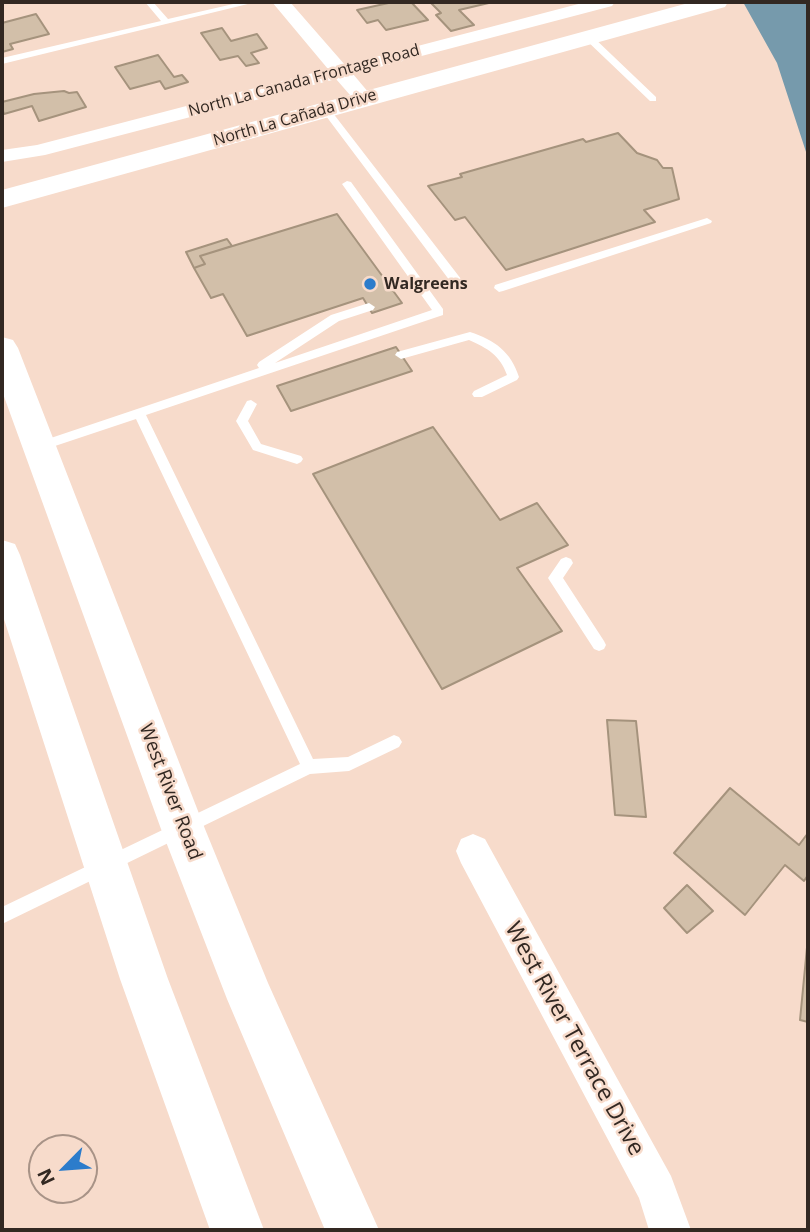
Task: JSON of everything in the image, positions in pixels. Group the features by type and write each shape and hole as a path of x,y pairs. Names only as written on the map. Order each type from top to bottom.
{"main road":[{"name":"North La Cañada Drive","path":"2,199 709,4"},
{"name":"West River Road","path":"2,348 183,829 251,999 352,1230"},
{"path":"2,555 103,865 176,1073 237,1230"}],"street":[{"path":"281,2 364,99"},
{"name":"North La Canada Frontage Road","path":"2,156 38,151 342,71 554,8 606,2"},
{"path":"554,8 588,37"},
{"name":"West River Terrace Drive","path":"472,851 657,1190 670,1230"}],"lane":[{"path":"149,2 166,22"},
{"path":"2,61 252,2"},
{"path":"588,37 653,99"},
{"path":"327,110 457,282"},
{"path":"40,446 140,415 439,312 347,184"},
{"path":"499,288 706,221"},
{"path":"244,378 335,318 369,307"},
{"path":"401,355 470,335 493,346 508,360 513,377 478,394"},
{"path":"251,404 242,421 257,447 297,459"},
{"path":"140,415 309,767"},
{"path":"566,563 555,578 600,645"},
{"path":"2,916 309,767 349,764 394,741"}],"water":[{"path":"743,2 808,2 808,158 777,63"}],"building":[{"path":"393,2 411,2 428,20 386,30 378,20 367,23 357,10"},
{"path":"430,2 493,2 459,10 474,25 451,31 436,15 441,13"},
{"path":"36,14 49,34 10,44 13,49 2,52 2,23"},
{"path":"222,28 231,41 257,34 267,48 251,53 259,63 246,66 238,56 220,60 201,33"},
{"path":"158,55 174,77 182,75 188,82 165,89 160,81 130,89 115,67"},
{"path":"77,92 86,107 39,121 32,106 4,114 2,108 2,102 34,94"},
{"path":"618,133 637,153 657,160 663,168 672,168 679,199 644,210 655,222 506,270 465,217 455,220 428,186 462,177 460,174 583,139 586,142"},
{"name":"Walgreens","path":"337,214 402,303 372,313 363,298 247,336 223,294 211,298 194,268 205,264 200,256"},
{"path":"227,239 232,246 200,256 205,264 194,268 186,252"},
{"path":"396,347 412,371 291,411 277,386"},
{"path":"433,427 500,520 537,503 568,545 517,568 562,631 442,689 313,474"},
{"path":"607,720 636,721 646,817 615,815"},
{"path":"730,788 799,845 808,833 808,875 804,881 785,865 745,915 674,853"},
{"path":"687,885 713,911 687,933 664,908"},
{"path":"808,937 808,1022 800,1020"}],"place":[{"name":"Walgreens","path":"370,284"}]}
